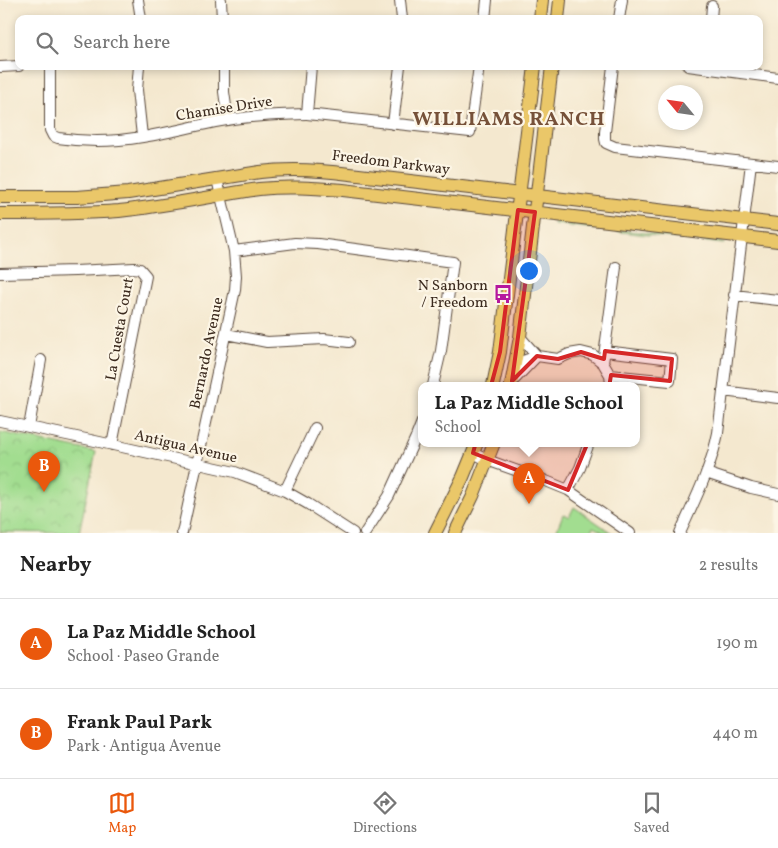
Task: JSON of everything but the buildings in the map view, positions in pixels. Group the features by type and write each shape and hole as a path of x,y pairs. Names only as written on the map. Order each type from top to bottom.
{"main road":[{"path":"540,15 542,0"},
{"path":"558,15 560,0"},
{"path":"494,382 500,352 535,70"},
{"path":"512,382 520,337 552,70"},
{"name":"Freedom Parkway","path":"0,197 77,197 146,190 275,170 319,170 778,224"},
{"path":"0,214 119,211 276,187 309,187 778,241"},
{"path":"455,533 474,496 492,447"},
{"path":"435,533 450,505 475,448"}],"street":[{"path":"138,0 140,15"},
{"path":"221,0 222,15"},
{"path":"400,0 402,15"},
{"path":"485,15 487,0"},
{"path":"620,15 622,0"},
{"path":"711,15 712,6"},
{"path":"0,68 15,66"},
{"name":"Chamise Drive","path":"50,70 50,130 53,136 98,141 142,136 228,120 271,115 307,114 470,132 478,70"},
{"path":"139,70 138,90 142,136"},
{"path":"224,70 224,92 228,120"},
{"path":"307,114 311,70"},
{"path":"393,124 400,70"},
{"path":"613,70 605,132 606,143 615,147 778,166"},
{"path":"725,70 778,78"},
{"path":"680,533 706,473 718,433 751,163"},
{"name":"Bernardo Avenue","path":"182,533 235,290 234,251 217,179"},
{"path":"234,251 295,243 318,244 453,262 441,351 434,382"},
{"path":"603,363 616,267"},
{"name":"La Cuesta Court","path":"0,273 134,268 140,269 146,276 112,445"},
{"path":"734,295 778,300"},
{"path":"226,334 267,342 324,338 349,342"},
{"path":"520,337 537,356"},
{"path":"516,364 537,356 558,359 569,354 581,352 593,355 603,363 610,380 670,381 672,359 605,351"},
{"path":"513,382 537,356"},
{"path":"29,427 41,360"},
{"path":"723,391 778,398"},
{"name":"Antigua Avenue","path":"0,421 235,472 285,491 353,533"},
{"path":"285,491 315,428"},
{"path":"365,533 389,496 418,432"},
{"path":"568,490 580,468 588,447"},
{"path":"475,448 487,460 568,490 630,533"},
{"path":"706,473 751,488 778,494"}],"highlighted area":[{"path":"518,210 535,212 512,381 537,356 558,359 581,352 604,359 605,351 672,359 670,381 611,375 608,394 568,490 473,453 500,352"}],"green space":[{"path":"554,222 722,242 725,243 554,224"},
{"path":"0,432 96,452 79,533 0,532"},
{"path":"574,507 612,533 605,533 593,527 590,533 556,532 563,514 569,517"}],"place":[{"name":"N Sanborn / Freedom","path":"503,294"},
{"name":"Frank Paul Park","path":"44,492"},
{"name":"La Paz Middle School","path":"529,504"}],"district":[{"name":"WILLIAMS RANCH","path":"509,118"}]}
